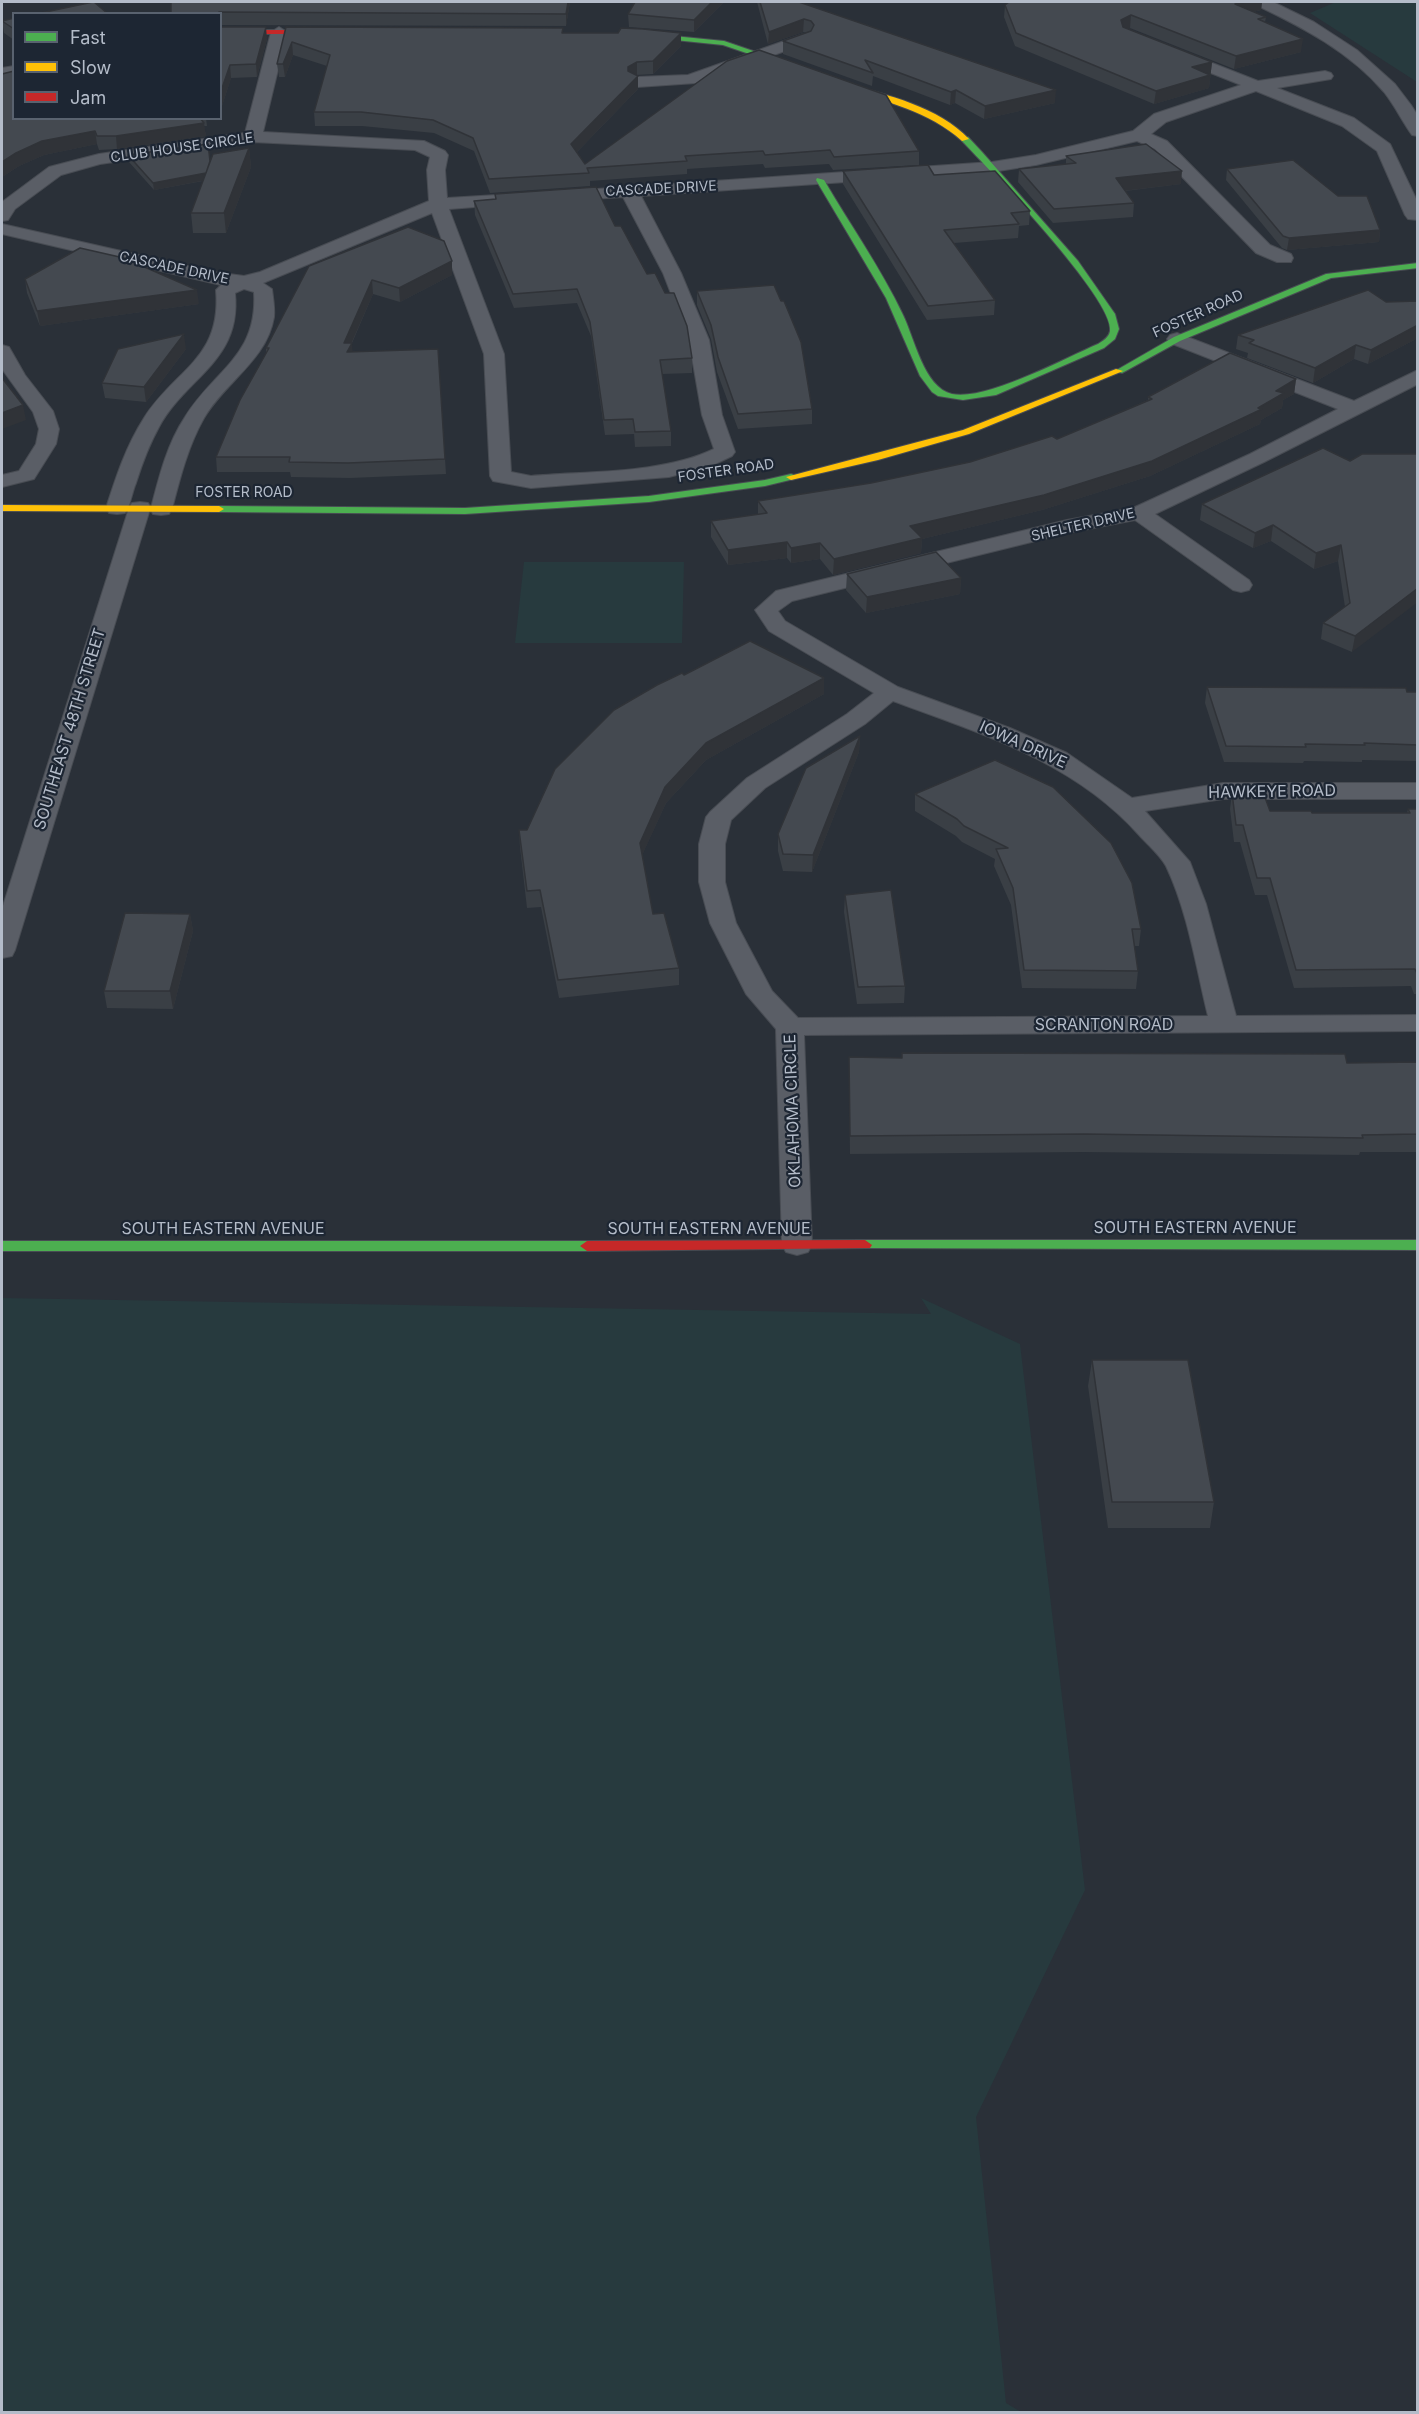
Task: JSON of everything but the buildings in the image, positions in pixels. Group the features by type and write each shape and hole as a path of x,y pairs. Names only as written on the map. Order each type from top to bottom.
{"street":[{"path":"1261,2 1326,36 1374,70 1406,107 1418,131"},
{"path":"222,32 339,32"},
{"path":"253,137 279,32"},
{"path":"621,34 724,43 808,72"},
{"path":"637,82 690,80 764,56 804,39"},
{"path":"1161,48 1348,122 1384,148 1413,215"},
{"name":"CASCADE DRIVE","path":"2,229 214,278 244,282 267,276 438,204 992,167 1036,160 1139,135 1160,118 1256,86 1325,76"},
{"path":"820,180 899,316 913,351 934,389 945,395 974,398 993,393 1101,346 1110,339 1115,331 1114,321 1089,281 992,167 957,131 945,123 830,80"},
{"path":"1139,135 1161,146 1263,249 1284,258"},
{"name":"CLUB HOUSE CIRCLE","path":"2,216 8,206 55,171 99,159 253,137 418,146 439,155 436,170 438,204"},
{"path":"438,204 494,354 501,476 531,482 669,471 704,462 725,452 712,415 699,340 672,273 629,191"},
{"name":"FOSTER ROAD","path":"2,508 465,511 649,499 765,483 875,458 966,432 1126,368 1177,339 1329,276 1418,265"},
{"name":"SOUTHEAST 48TH STREET","path":"2,950 139,508 174,459 195,416 241,362 257,339 264,317 263,289 244,282 225,290 226,318 219,340 155,417 133,460 139,508"},
{"path":"1177,339 1355,408"},
{"path":"2,351 16,376 43,411 49,429 46,444 27,476 2,481"},
{"name":"SHELTER DRIVE","path":"766,610 784,596 1067,527 1139,513 1257,458 1418,376"},
{"path":"1139,513 1241,585"},
{"name":"IOWA DRIVE","path":"766,610 777,626 890,692 1001,733 1058,758 1127,806 1177,862 1193,904 1224,1024"},
{"name":"OKLAHOMA CIRCLE","path":"797,1245 790,1027 760,994 723,923 712,882 712,844 719,817 756,783 856,719 890,692"},
{"name":"HAWKEYE ROAD","path":"1127,806 1223,790 1418,790"},
{"name":"SCRANTON ROAD","path":"790,1027 1418,1023"},
{"name":"SOUTH EASTERN AVENUE","path":"2,1246 1418,1245"}],"green space":[{"path":"1336,2 1417,2 1417,82 1310,13"},
{"path":"524,562 684,562 682,643 515,643"},
{"path":"2,1298 931,1314 921,1298 1020,1344 1085,1890 976,2117 1006,2403 1021,2412 2,2412"}],"traffic: fast":[{"path":"636,34 724,43 796,67"},
{"path":"820,180 890,298 930,384 935,390 948,396 971,397 993,393 1101,346 1112,337 1115,329 1110,314 1075,263 965,139"},
{"path":"1119,371 1177,339 1329,276 1418,265"},
{"path":"219,509 465,511 649,499 765,483 791,477"},
{"path":"865,1245 1418,1245"},
{"path":"2,1246 587,1246"}],"traffic: slow":[{"path":"847,86 925,113 940,120 965,139"},
{"path":"791,477 875,458 966,432 1119,371"},
{"path":"2,508 219,509"}],"traffic: jam":[{"path":"222,32 330,32"},
{"path":"587,1246 865,1245"}]}
